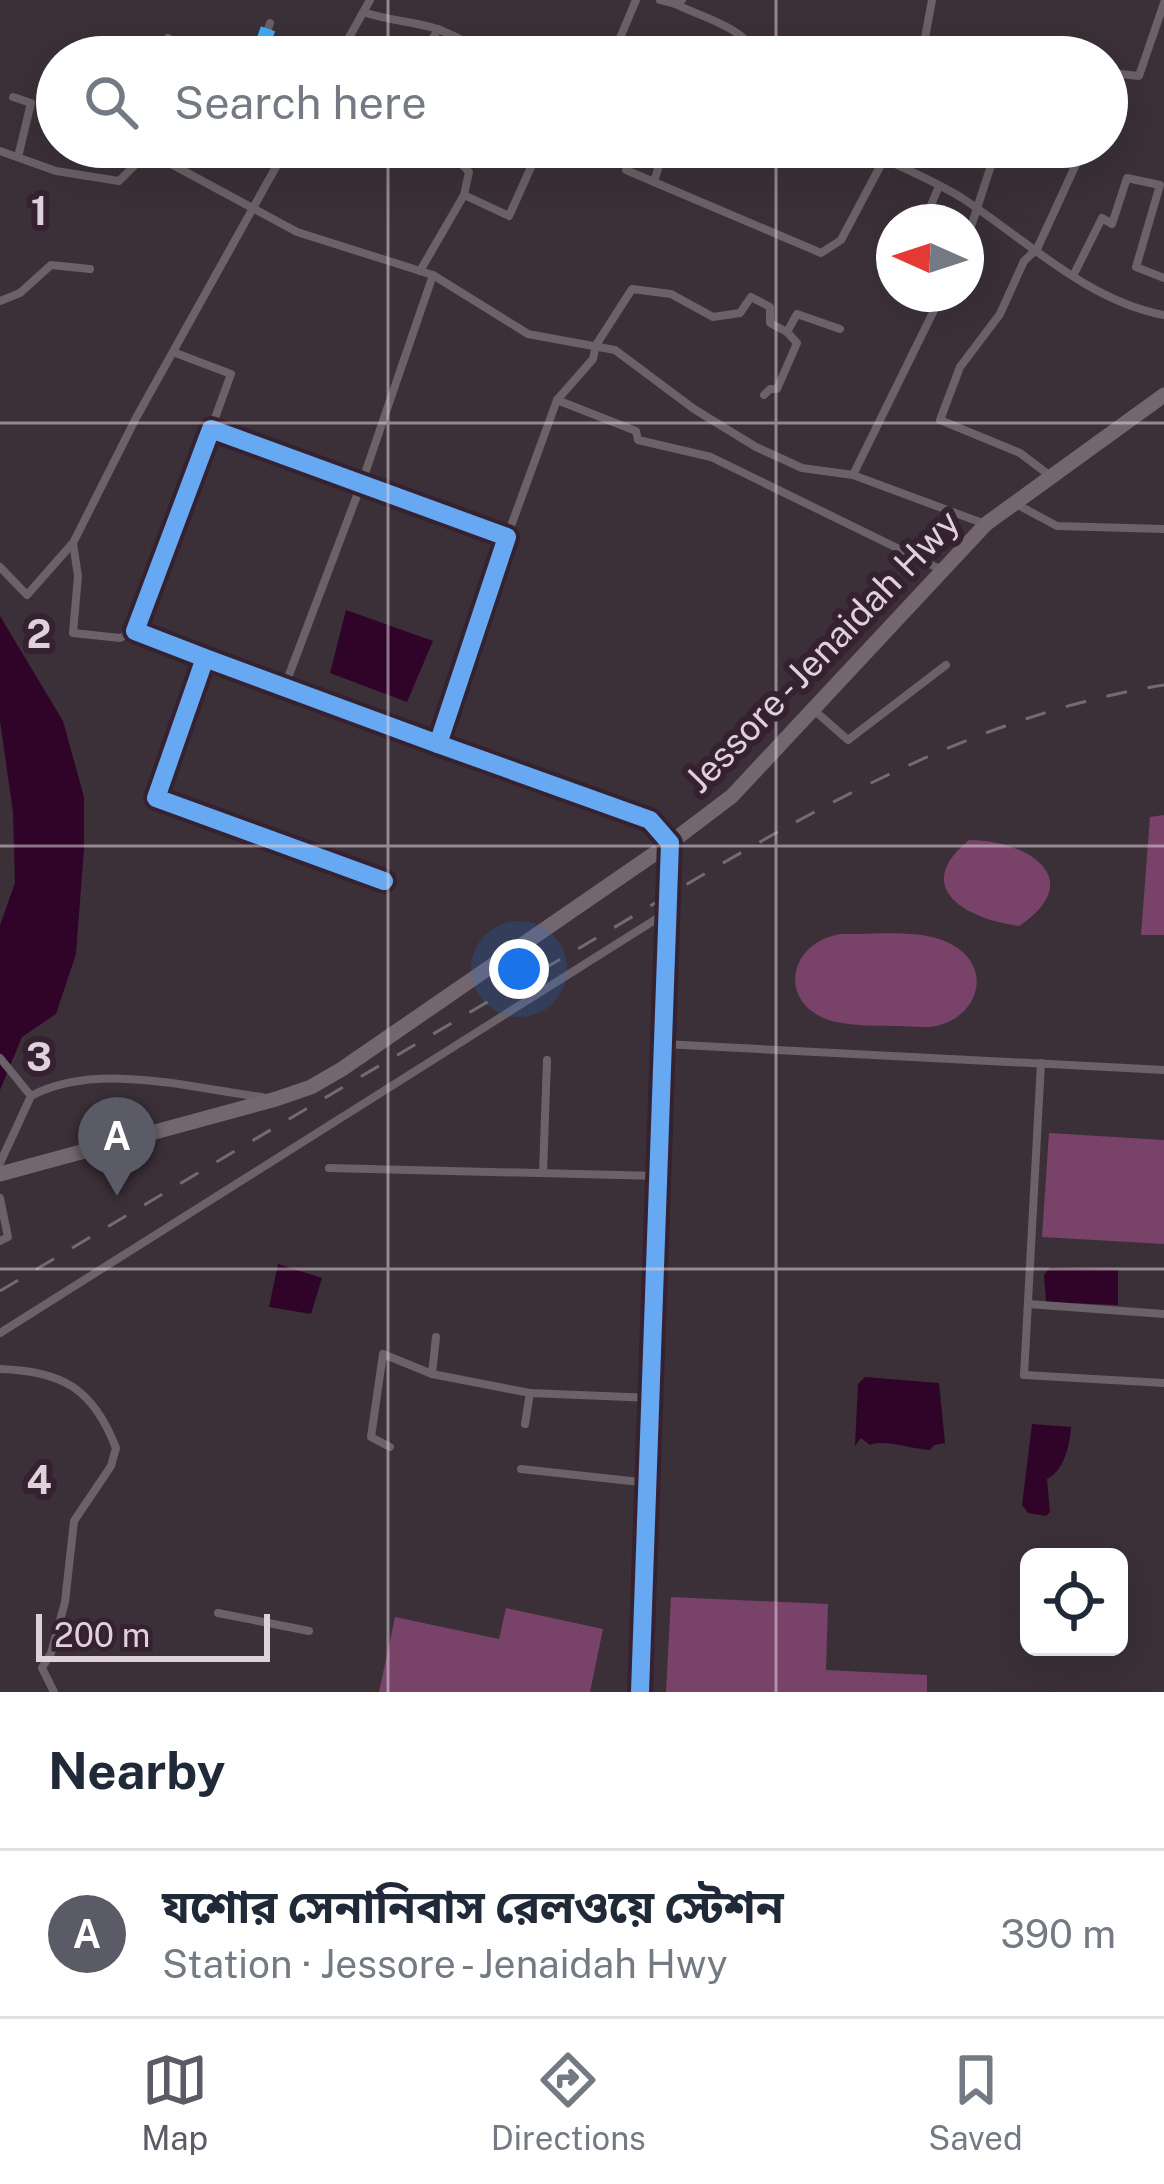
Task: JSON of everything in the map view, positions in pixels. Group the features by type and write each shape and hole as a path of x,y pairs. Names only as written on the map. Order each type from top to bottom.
{"highway":[{"name":"Jessore - Jenaidah Hwy","path":"0,1174 276,1099 328,1078 732,796 986,524 1049,475 1163,400"}],"street":[{"path":"350,36 370,0"},
{"path":"621,36 636,0"},
{"path":"660,0 678,2 742,36"},
{"path":"925,36 932,0"},
{"path":"1128,75 1138,76 1164,3"},
{"path":"363,12 400,24 411,20 454,36"},
{"path":"266,36 271,22"},
{"path":"434,36 438,29"},
{"path":"13,97 32,103 18,157"},
{"path":"0,151 36,164"},
{"path":"48,168 119,181 132,168"},
{"path":"178,168 297,232 433,275 528,334 615,350 694,409 756,447 802,468 853,476 986,524"},
{"path":"0,567 27,595 73,543 275,168"},
{"path":"420,271 464,195 470,172 466,168"},
{"path":"464,195 509,216 531,168"},
{"path":"654,182 658,168"},
{"path":"626,170 821,253 841,240 881,168"},
{"path":"902,168 968,204"},
{"path":"977,204 990,168"},
{"path":"1049,475 1020,454 940,420 960,367 1000,314 1012,282 1037,249 1074,168"},
{"path":"1074,274 1102,218 1112,224 1127,178 1160,185 1136,267 1164,278"},
{"path":"932,204 939,186"},
{"path":"984,214 1129,307 1164,315"},
{"path":"0,301 20,293 51,265 90,269"},
{"path":"284,688 362,485 433,275"},
{"path":"438,744 557,400 593,359 596,345 632,289 671,294 713,317 740,313 751,297 770,307 770,322 797,343 777,389 764,395"},
{"path":"853,476 933,312"},
{"path":"788,332 796,314 840,329"},
{"path":"73,543 78,576 73,633 120,638 135,631 231,374 173,352"},
{"path":"557,400 636,431 638,440 711,457 942,570"},
{"path":"211,429 507,537"},
{"path":"1014,503 1057,526 1164,529"},
{"path":"135,631 650,820 670,843 640,1692"},
{"path":"205,658 156,798 384,881"},
{"path":"814,710 848,740 946,665"},
{"path":"0,1333 670,910"},
{"path":"663,1043 1164,1070"},
{"path":"0,1058 32,1096"},
{"path":"543,1173 547,1060"},
{"path":"1041,1063 1024,1375 1164,1383"},
{"path":"0,1163 32,1096 67,1081 111,1078 276,1099"},
{"path":"329,1168 659,1176"},
{"path":"0,1198 8,1237 0,1241"},
{"path":"1028,1304 1164,1315"},
{"path":"432,1374 436,1337"},
{"path":"390,1447 371,1437 382,1354 432,1374 530,1393 652,1398"},
{"path":"0,1369 38,1370 86,1393 116,1448 111,1466 74,1521 65,1602 42,1668 54,1692"},
{"path":"524,1424 530,1393"},
{"path":"521,1469 649,1483"},
{"path":"218,1613 310,1631"}],"shaded area":[{"path":"346,610 433,641 407,702 330,673"},
{"path":"0,616 63,721 84,797 84,848 76,954 56,1014 22,1037 0,1090 0,925 15,883 13,812 0,721"},
{"path":"1164,815 1164,935 1141,935 1150,817"},
{"path":"969,840 1011,847 1042,865 1049,878 1049,893 1019,926 965,909 945,887 944,873"},
{"path":"841,934 912,934 951,944 974,969 974,997 954,1019 921,1027 862,1025 812,1012 796,987 800,960 823,939"},
{"path":"1049,1133 1164,1140 1164,1244 1042,1237"},
{"path":"278,1264 322,1278 311,1314 269,1307"},
{"path":"1050,1267 1118,1270 1118,1305 1046,1302 1044,1275"},
{"path":"865,1377 939,1383 945,1443 930,1450 870,1445 861,1438 855,1446 858,1384"},
{"path":"1032,1424 1071,1427 1062,1464 1047,1479 1050,1512 1046,1516 1028,1513 1022,1505"},
{"path":"671,1597 828,1604 826,1670 927,1675 927,1692 666,1692"},
{"path":"506,1608 603,1629 590,1692 379,1692 395,1617 499,1639"}],"railway":[{"path":"0,1291 852,792 1003,727 1082,702 1164,685"}],"marked path":[{"path":"265,36 270,23"}],"cycle path":[{"path":"205,658 135,631 211,429 507,537 438,744 205,658 156,798 384,881"},
{"path":"438,744 650,820 670,843 640,1692"}],"place":[{"name":"যশোর সেনানিবাস রেলওয়ে স্টেশন","path":"117,1196"}]}
